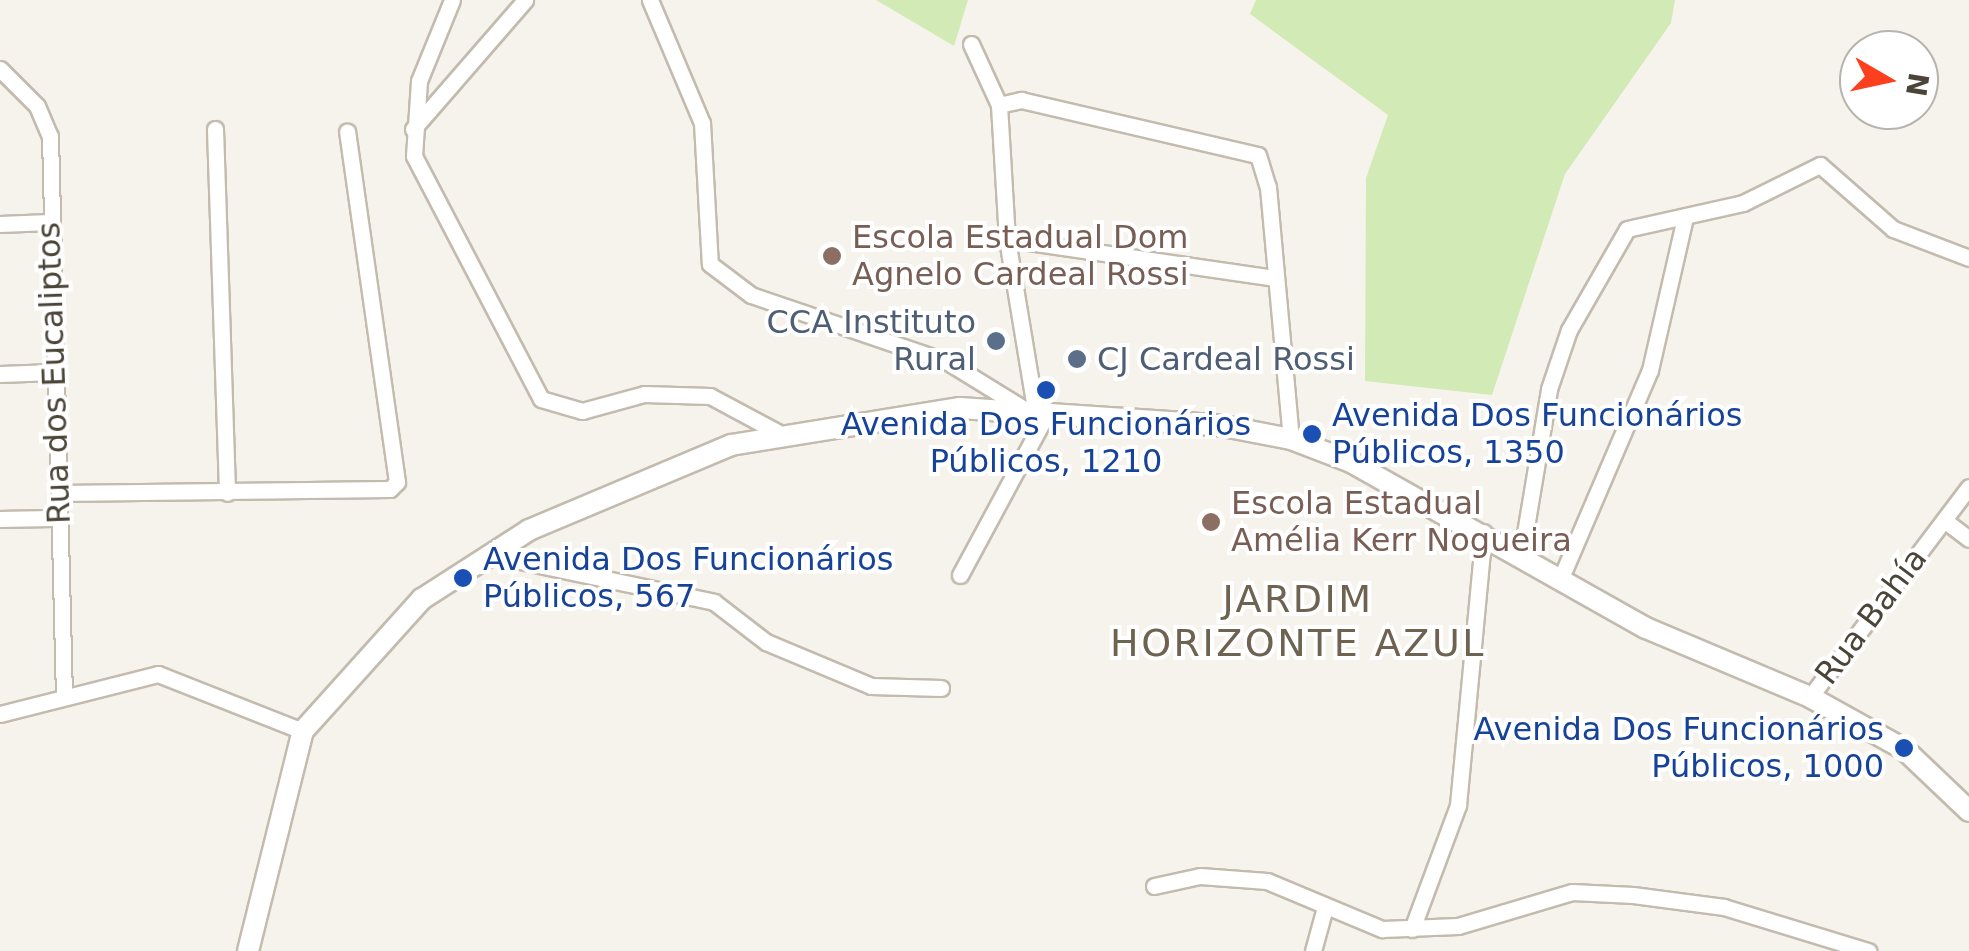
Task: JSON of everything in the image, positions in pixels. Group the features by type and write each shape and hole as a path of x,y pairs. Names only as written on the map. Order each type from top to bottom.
{"street":[{"path":"452,0 425,62 410,133 425,182 541,399 582,411 644,394 710,396 777,432"},
{"path":"410,133 526,0"},
{"path":"650,0 702,123 710,264 752,295 948,362 1035,408"},
{"path":"960,575 1035,408 1007,239 999,105 971,44"},
{"name":"Rua dos Eucaliptos","path":"0,70 46,119 64,696"},
{"path":"999,105 1021,100 1258,155 1276,278 1291,438"},
{"path":"215,128 227,493"},
{"path":"58,494 390,488 401,472 347,132"},
{"path":"1521,557 1549,389 1616,240 1642,224 1684,221 1743,203 1804,169 1820,165 1838,175 1893,229 1969,258"},
{"path":"1560,580 1650,370 1684,221"},
{"path":"0,224 49,222"},
{"path":"1007,239 1276,278"},
{"path":"0,374 54,372"},
{"path":"248,951 303,731 422,599 484,553 777,432 882,415 1035,408 1291,438 1484,532 1560,580 1690,648 1810,697 1904,749 1969,811"},
{"name":"Rua Bahía","path":"1810,697 1969,487"},
{"path":"0,518 58,518"},
{"path":"1944,520 1969,539"},
{"path":"1412,929 1458,805 1484,532"},
{"path":"484,553 714,602 766,642 871,686 942,688"},
{"path":"0,714 158,674 303,731"},
{"path":"1154,886 1232,876 1382,929 1458,926 1572,892 1724,907 1868,951"},
{"path":"1313,951 1326,907"}],"green space":[{"path":"876,0 968,0 954,46"},
{"path":"1256,0 1675,0 1671,23 1565,174 1492,395 1365,381 1366,178 1388,115 1250,14"}],"place":[{"name":"Escola Estadual Dom Agnelo Cardeal Rossi","path":"832,256"},
{"name":"CCA Instituto Rural","path":"996,341"},
{"name":"CJ Cardeal Rossi","path":"1077,359"},
{"name":"Avenida Dos Funcionários Públicos, 1210","path":"1046,390"},
{"name":"Avenida Dos Funcionários Públicos, 1350","path":"1312,434"},
{"name":"Escola Estadual Amélia Kerr Nogueira","path":"1211,522"},
{"name":"Avenida Dos Funcionários Públicos, 567","path":"463,578"},
{"name":"Avenida Dos Funcionários Públicos, 1000","path":"1904,748"}],"district":[{"name":"JARDIM HORIZONTE AZUL","path":"1298,622"}]}
